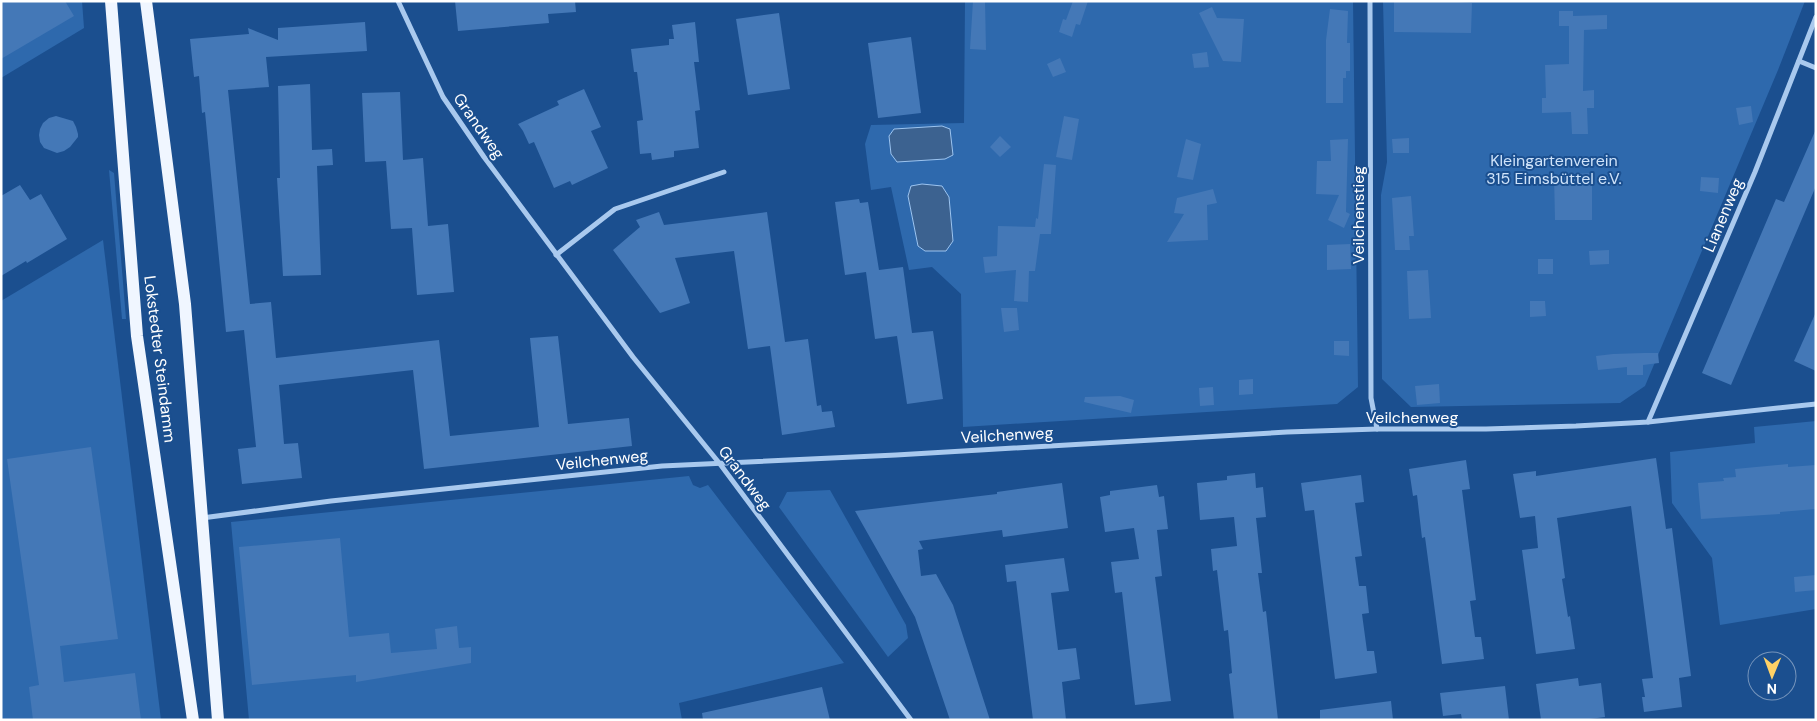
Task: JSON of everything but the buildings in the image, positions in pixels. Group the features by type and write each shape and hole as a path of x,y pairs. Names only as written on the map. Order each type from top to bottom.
{"main road":[{"name":"Lokstedter Steindamm","path":"112,1 137,336 193,720"},
{"name":"Lokstedter Steindamm","path":"146,1 185,304 218,720"}],"street":[{"name":"Grandweg","path":"398,1 443,97 484,157 633,357 720,464 911,720"},
{"name":"Veilchenstieg","path":"1370,1 1370,398 1377,429"},
{"name":"Lianenweg","path":"1648,422 1755,172 1816,17"},
{"path":"1799,61 1816,68"},
{"path":"556,255 615,209 724,172"},
{"name":"Veilchenweg","path":"201,518 331,501 662,466 1287,432 1377,429 1486,429 1648,422 1816,404"}],"green space":[{"path":"1,1 82,1 84,28 1,78"},
{"path":"965,1 1353,1 1358,387 1337,404 963,427 961,294 932,267 909,270 891,187 871,190 865,144 871,125 964,123"},
{"name":"Kleingartenverein 315 Eimsbüttel e.V.","path":"1383,1 1805,1 1778,70 1645,386 1620,403 1411,407 1382,379 1381,195 1387,162"},
{"path":"109,170 114,173 126,319 122,319"},
{"path":"103,240 161,720 1,720 1,301"},
{"path":"1816,421 1816,609 1720,625 1712,558 1672,503 1670,452 1755,443 1754,427"},
{"path":"689,476 693,485 700,488 708,485 844,663 679,703 682,720 249,720 231,522"},
{"path":"830,490 906,625 908,638 888,657 779,507 787,492"}],"shaded area":[{"path":"942,126 950,129 953,155 945,159 897,162 891,154 889,136 894,129"},
{"path":"922,184 942,186 949,197 953,241 946,251 925,251 918,246 908,196 911,186"}]}
